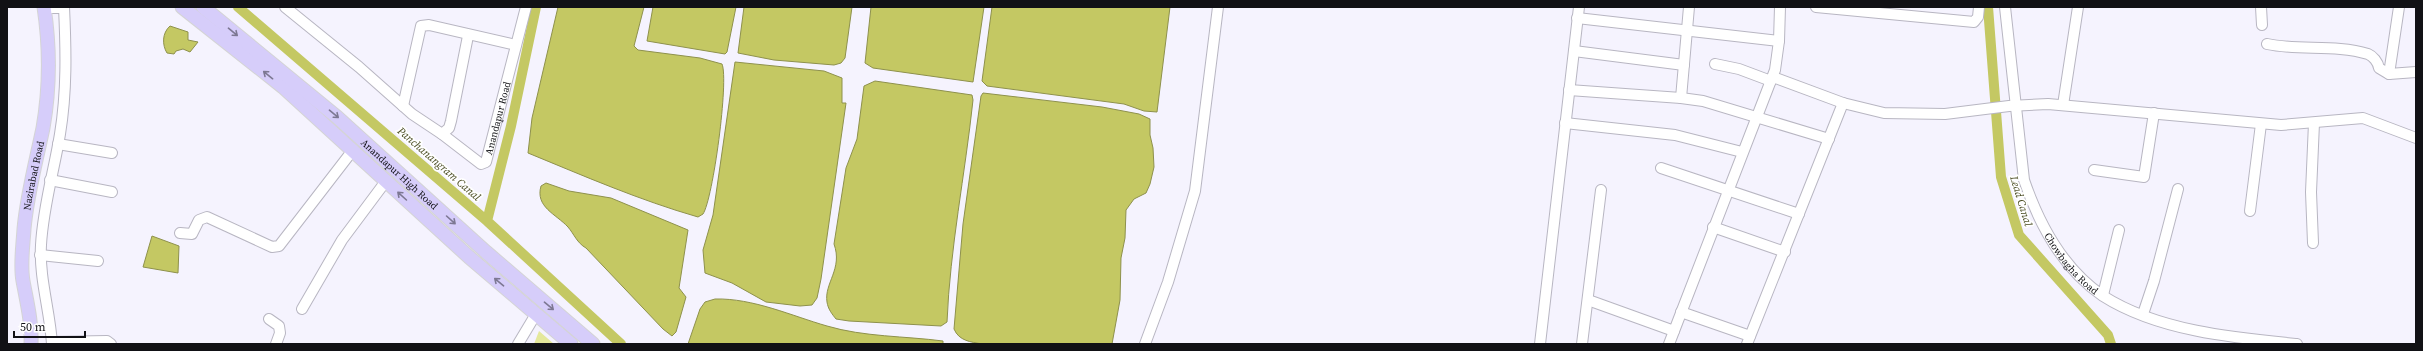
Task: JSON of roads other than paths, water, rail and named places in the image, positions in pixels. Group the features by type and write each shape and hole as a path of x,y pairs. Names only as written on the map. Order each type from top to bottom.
{"main road":[{"name":"Anandapur High Road","path":"182,7 283,87 296,101 571,344"},
{"name":"Anandapur High Road","path":"203,7 337,117 486,252 594,344"},
{"name":"Nazirabad Road","path":"31,344 32,325 23,280 22,255 27,195 43,128 48,60 55,8"}],"street":[{"name":"Anandapur Road","path":"285,7 360,67 403,106 481,164 486,162 526,7"},
{"path":"1145,344 1168,282 1195,191 1218,7"},
{"path":"1540,344 1579,7"},
{"path":"1681,98 1689,7"},
{"path":"1669,344 1727,190 1772,79 1779,41 1780,7"},
{"path":"1816,7 1974,22 1978,17 1979,7"},
{"name":"Chowbagha Road","path":"2005,7 2012,105 2024,180 2033,207 2060,254 2077,272 2103,295 2143,314 2189,328 2297,344"},
{"path":"2063,105 2078,7"},
{"path":"2261,7 2262,25"},
{"path":"2389,74 2399,7"},
{"path":"55,8 67,41 66,75 58,144 50,180 40,255 52,343 107,341 112,344"},
{"path":"1578,18 1779,41"},
{"path":"403,106 421,26 429,25 468,36 516,45"},
{"path":"442,134 449,128 452,121 468,36"},
{"path":"2267,44 2329,48 2369,54 2378,63 2379,68 2389,74 2416,72"},
{"path":"1574,52 1684,65"},
{"path":"1715,64 1739,69 1843,103 1884,113 1945,114 2012,105 2063,105 2261,124 2314,123 2363,118 2416,138"},
{"path":"1569,90 1681,98 1716,104 1756,118 1829,139"},
{"path":"1681,312 1749,340 1843,103"},
{"path":"2094,170 2144,177 2154,113"},
{"path":"1565,123 1675,135 1742,152"},
{"path":"2313,243 2312,192 2314,123"},
{"path":"2250,211 2261,124"},
{"path":"58,144 112,153"},
{"path":"180,233 192,234 199,220 207,217 272,247 279,246 353,150"},
{"path":"1661,168 1799,214"},
{"path":"50,180 112,192"},
{"path":"302,309 342,240 386,181"},
{"path":"2143,314 2154,281 2178,189"},
{"path":"1582,344 1601,190"},
{"path":"1713,227 1785,252"},
{"path":"2103,295 2119,230"},
{"path":"40,255 98,261"},
{"path":"1588,300 1674,331"},
{"path":"518,344 536,314"},
{"path":"269,319 279,326 280,333 276,344"}],"waterway":[{"name":"Panchanangram Canal","path":"238,7 487,221 621,344"},
{"path":"487,221 511,126 536,7"},
{"name":"Lead Canal","path":"1988,7 2001,177 2019,235 2108,335 2111,344"}]}
